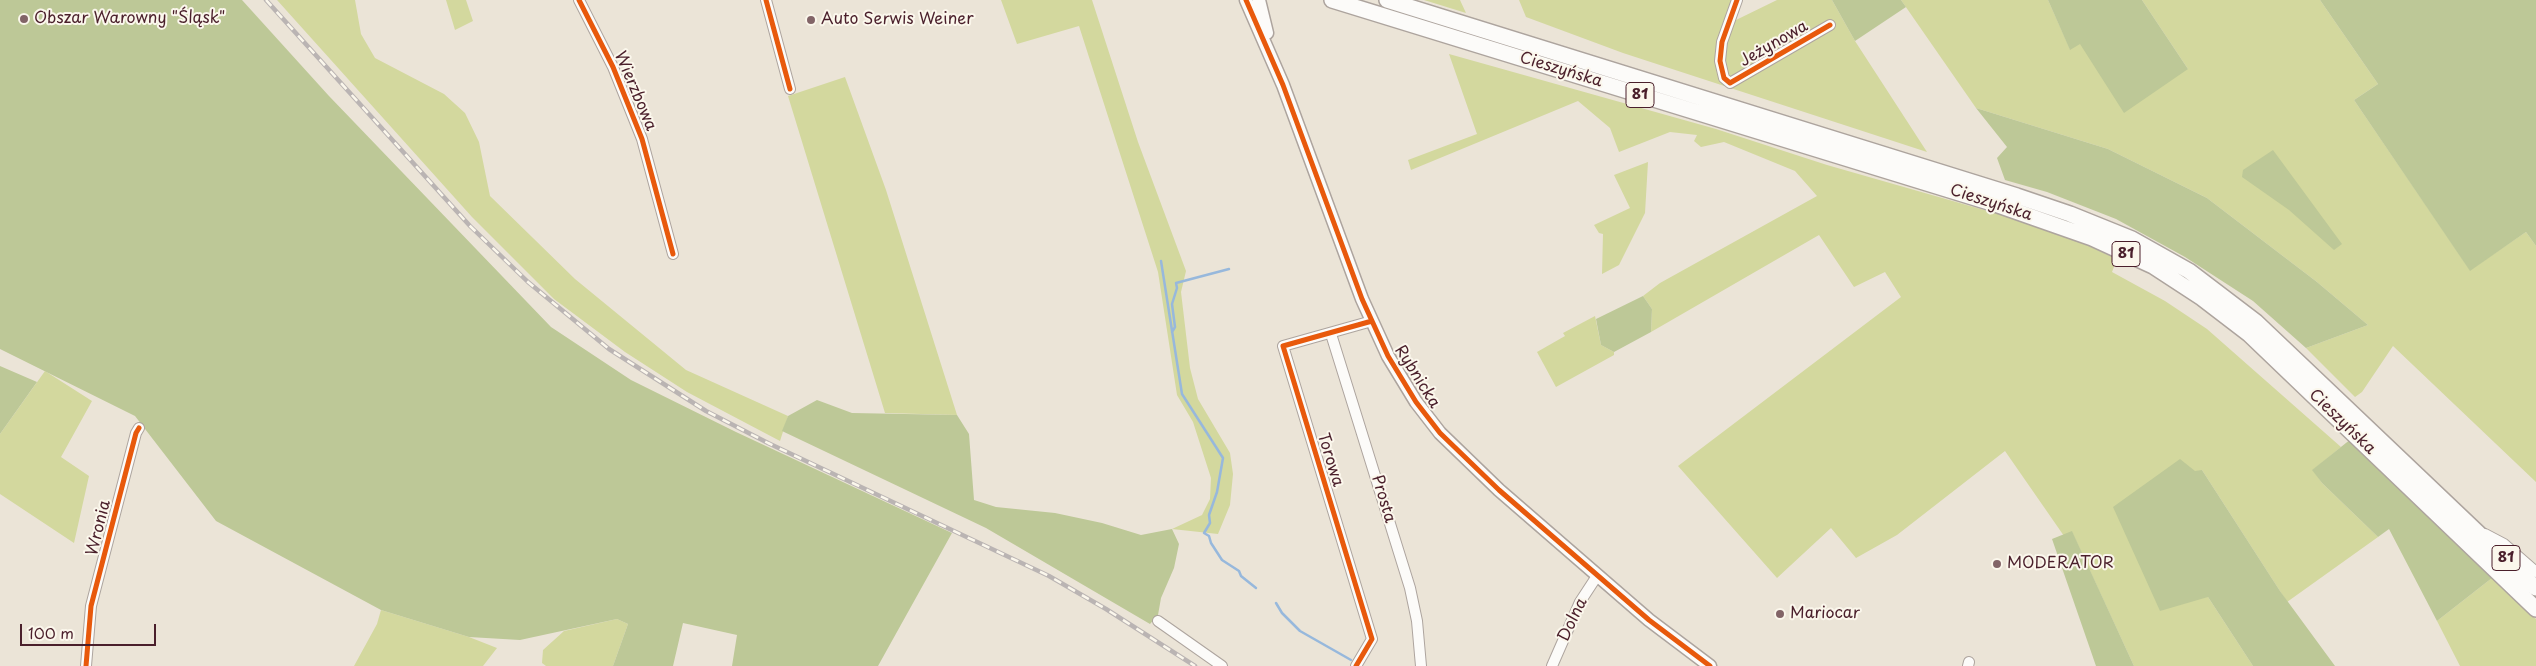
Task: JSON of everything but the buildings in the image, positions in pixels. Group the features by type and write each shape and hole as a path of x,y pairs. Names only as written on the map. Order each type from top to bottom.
{"main road":[{"name":"Cieszyńska","path":"1332,0 1995,204 2092,238 2152,266 2202,298 2249,334 2536,609"},
{"name":"Cieszyńska","path":"1387,0 2017,196 2070,214 2132,239 2189,271 2256,322 2536,588"}],"street":[{"name":"Wierzbowa","path":"579,0 613,67 642,139 673,254"},
{"path":"766,0 790,89"},
{"name":"Rybnicka","path":"1246,0 1274,60 1352,273 1372,321 1401,379 1440,433 1506,496 1649,620 1710,666"},
{"name":"Rybnicka","path":"1259,0 1274,60"},
{"path":"1263,17 1270,0"},
{"name":"Jeżynowa","path":"1737,0 1722,42 1720,61 1724,78 1730,83 1830,25"},
{"name":"Torowa","path":"1356,666 1372,639 1283,346 1372,321"},
{"name":"Prosta","path":"1330,334 1410,588 1418,621 1421,666"},
{"name":"Wronia","path":"86,666 91,606 139,428"},
{"path":"2476,529 2504,544 2534,567"},
{"name":"Dolna","path":"1552,666 1580,602 1597,576"},
{"path":"1158,621 1222,666"}],"green space":[{"path":"0,0 242,0 329,96 551,327 631,380 736,432 952,533 878,666 732,666 737,635 683,623 673,666 613,666 628,624 617,619 520,640 469,637 381,610 216,521 135,416 0,349"},
{"path":"277,0 355,0 361,34 375,58 444,94 465,113 479,142 490,196 575,279 686,370 788,416 780,441 687,392 625,352 554,299 472,217"},
{"path":"446,0 466,0 473,21 455,30"},
{"path":"1001,0 1092,0 1138,142 1186,271 1181,292 1190,368 1198,399 1230,453 1233,474 1230,505 1218,534 1172,529 1202,515 1210,499 1211,478 1193,422 1177,395 1158,272 1079,26 1017,44"},
{"path":"1424,0 1460,0 1466,13"},
{"path":"1519,0 1736,0 1736,20 1777,0 1832,0 1855,41 1927,152 1623,53 1526,17"},
{"path":"1832,0 1901,0 1906,7 1855,41"},
{"path":"1901,0 2048,0 2070,49 2080,43 2188,69 2142,0 2320,0 2378,84 2354,100 2470,270 2526,232 2536,246 2536,482 2393,346 2362,392 2355,397 2306,348 2368,325 2317,282 2207,198 2108,149 1976,108"},
{"path":"2048,0 2142,0 2188,69 2124,113 2080,44 2070,50"},
{"path":"2320,0 2536,0 2536,246 2526,232 2470,271 2354,100 2378,84"},
{"path":"1449,54 1716,129 1827,165 2054,230 2117,259 2112,272 2165,301 2207,329 2341,447 2313,470 2322,483 2378,537 2287,602 2202,470 2208,597 2253,666 2134,666 2072,532 2064,536 2005,451 1897,535 1856,558 1831,528 1777,578 1678,466 1901,297 1885,272 1854,287 1819,235 1651,332 1652,309 1643,296 1660,283 1817,196 1795,171 1724,142 1701,147 1694,141 1697,135 1670,132 1619,152 1610,128 1578,101 1411,170 1408,160 1477,134"},
{"path":"845,77 886,190 957,415 885,413 788,96"},
{"path":"1976,108 2108,149 2207,198 2317,282 2368,325 2306,348 2253,301 2185,257 2116,219 2047,192 2005,180 1997,158 2007,147"},
{"path":"2273,150 2342,244 2334,250 2289,210 2242,177 2243,170"},
{"path":"1648,162 1645,213 1619,265 1602,274 1603,234 1599,233 1594,225 1630,208 1614,175"},
{"path":"1643,296 1652,309 1651,332 1614,352 1601,345 1596,319"},
{"path":"1595,316 1601,345 1614,352 1614,355 1556,387 1537,352 1565,336 1563,333"},
{"path":"0,366 37,382 0,434"},
{"path":"45,371 92,401 61,457 89,476 74,543 0,494 0,434"},
{"path":"817,400 852,413 957,415 969,434 974,500 996,507 1055,513 1102,523 1141,535 1172,529 1179,544 1174,568 1161,598 1158,615 1150,624 986,528 782,431 788,416"},
{"path":"2351,439 2492,578 2437,621 2389,529 2378,537 2322,483 2312,470"},
{"path":"2180,459 2195,471 2202,470 2280,591 2335,666 2253,666 2208,597 2160,611 2113,507"},
{"path":"2072,531 2134,666 2096,666 2052,539"},
{"path":"2492,578 2536,619 2536,666 2460,666 2437,621"},
{"path":"381,610 469,637 497,648 483,666 354,666 377,624"},
{"path":"617,619 628,624 613,666 546,666 542,663 543,650 564,631"}],"waterway":[{"path":"1161,261 1182,394 1223,458 1217,492 1209,515 1210,523 1204,533 1209,536 1211,543 1222,560 1239,571 1241,576 1256,588"},
{"path":"1172,332 1175,327 1172,304 1177,288 1176,283 1229,269"},
{"path":"1276,603 1282,613 1300,631 1351,660"}],"railway":[{"path":"266,0 470,226 528,282 609,349 706,411 768,443 1049,576 1106,609 1195,666"}],"cycle path":[{"path":"579,0 613,67 642,139 673,254"},
{"path":"766,0 790,89"},
{"path":"1246,0 1283,85 1362,299 1388,356 1416,402 1440,433 1499,490 1649,620 1710,666"},
{"path":"1737,0 1722,42 1720,61 1724,78 1730,83 1830,25"},
{"path":"1356,666 1372,639 1283,346 1372,321"},
{"path":"86,666 91,606 136,433 139,428"}],"place":[{"name":"Obszar Warowny \"Śląsk\"","path":"24,19"},
{"name":"Auto Serwis Weiner","path":"811,20"},
{"name":"MODERATOR","path":"1997,564"},
{"name":"Mariocar","path":"1780,614"}]}
